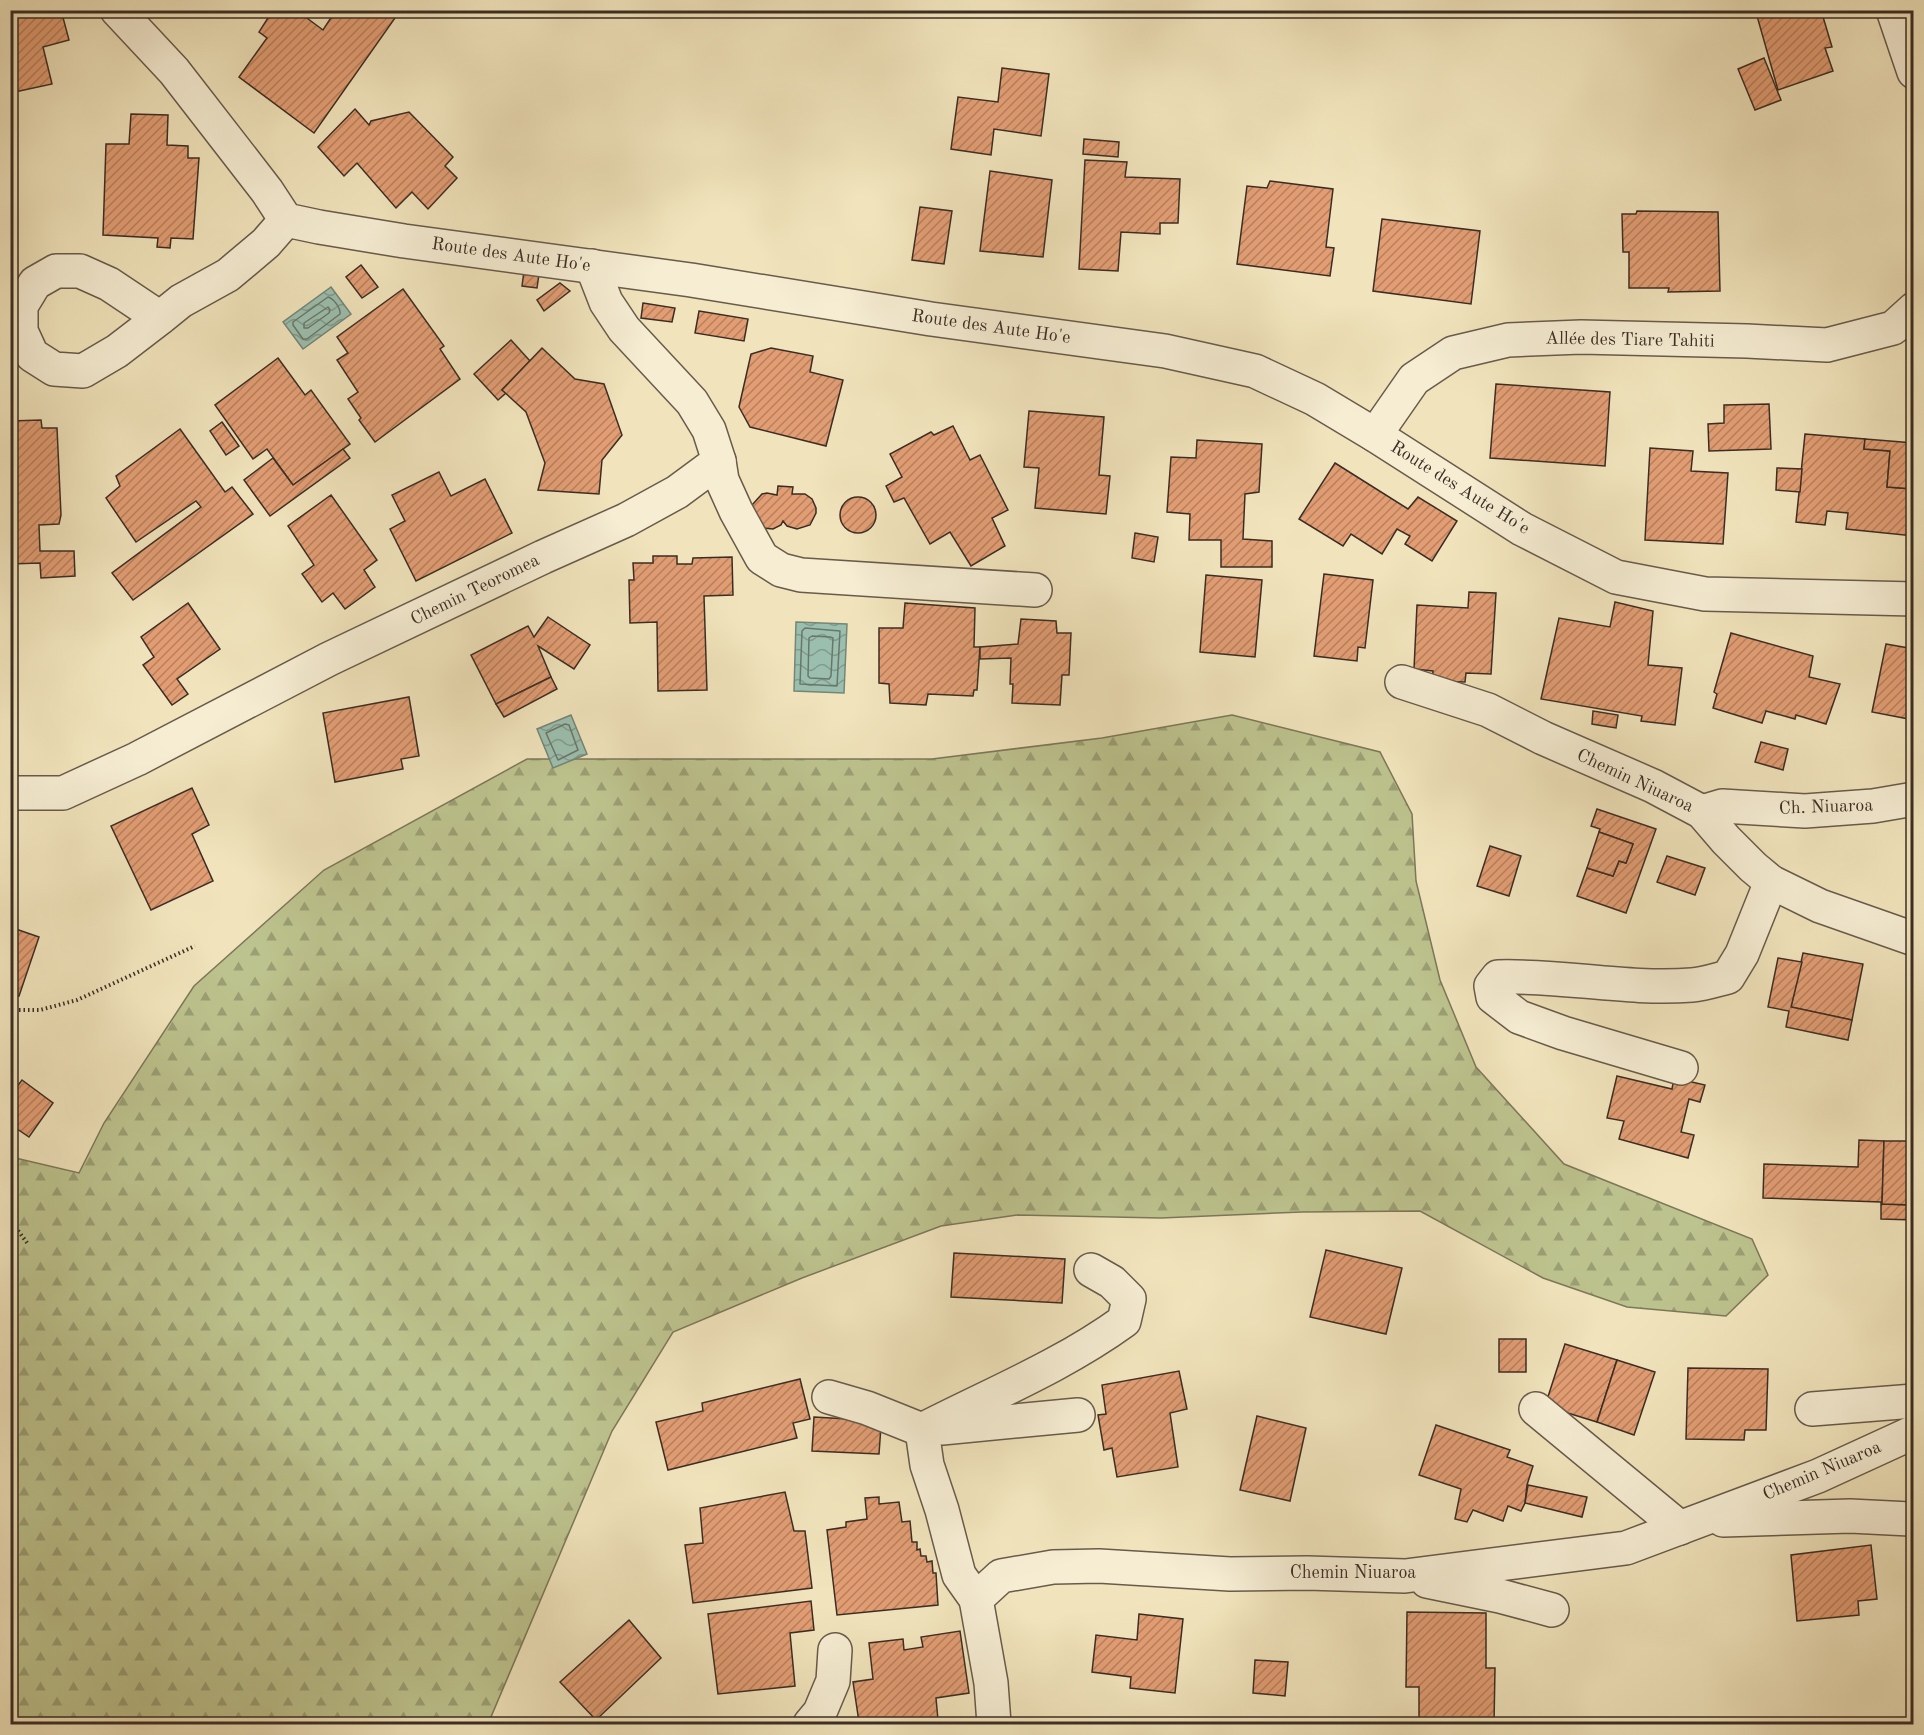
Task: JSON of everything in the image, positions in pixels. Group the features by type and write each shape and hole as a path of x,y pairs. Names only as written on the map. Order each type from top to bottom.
{"street":[{"path":"117,10 174,71 267,191 286,220 266,243 228,275 181,301 160,318 117,351 72,378 32,355 21,332 16,311 35,283 68,262 81,272 109,284 160,318"},
{"path":"1893,10 1914,72"},
{"name":"Route des Aute Ho'e","path":"286,220 404,241 592,266 931,319 1176,354 1255,371 1315,399 1522,529 1616,577 1705,594 1914,599"},
{"path":"592,266 606,302 624,329 692,402 709,430 722,480 762,558 781,570 801,575 1035,590"},
{"name":"Allée des Tiare Tahiti","path":"1375,435 1414,380 1454,353 1508,340 1581,337 1827,345 1893,328 1914,309"},
{"name":"Chemin Teoromea","path":"10,793 63,793 136,759 329,659 626,520 677,492 719,462"},
{"name":"Chemin Niuaroa","path":"1402,682 1488,710 1543,738 1653,786 1702,812 1726,840 1771,882 1820,906 1914,939"},
{"name":"Ch. Niuaroa","path":"1702,812 1722,806 1805,811 1873,806 1914,799"},
{"path":"1681,1068 1563,1033 1519,1017 1493,997 1491,986 1498,978 1509,977 1634,985 1693,985 1728,977 1742,954 1771,882"},
{"path":"922,1430 1016,1385 1100,1339 1124,1321 1129,1299 1112,1282 1091,1270"},
{"path":"829,1397 867,1408 922,1430 1078,1415"},
{"path":"1812,1409 1914,1401"},
{"path":"1536,1409 1688,1524 1850,1516 1910,1519"},
{"path":"922,1430 927,1465 942,1510 959,1575 976,1599 990,1683 994,1725"},
{"name":"Chemin Niuaroa","path":"976,1599 1001,1576 1053,1567 1099,1566 1230,1574 1307,1573 1409,1577 1626,1548 1818,1476 1914,1432"},
{"path":"1409,1577 1552,1610"},
{"path":"810,1725 820,1712 833,1681 836,1650"}],"path":[{"path":"10,1010 40,1010 77,1000 195,946"},
{"path":"10,1220 28,1244"}],"green space":[{"path":"1232,715 1380,752 1412,814 1416,881 1440,980 1476,1067 1564,1164 1752,1239 1768,1275 1726,1316 1627,1307 1543,1278 1420,1211 1302,1212 1161,1218 1017,1215 941,1226 802,1278 673,1332 612,1431 488,1724 11,1724 11,1157 79,1173 104,1123 194,986 324,870 527,759 932,759 1102,738"}],"water":[{"path":"331,287 351,314 303,349 283,322"},
{"path":"796,622 847,624 844,693 794,691"},
{"path":"571,715 587,754 553,768 537,729"}],"building":[{"path":"61,10 69,40 43,47 52,84 10,93 10,11"},
{"path":"273,10 296,10 323,30 336,10 384,10 395,18 314,133 239,77 267,38 259,32"},
{"path":"1776,10 1821,10 1832,47 1825,48 1833,71 1778,90 1757,16"},
{"path":"1764,58 1781,100 1755,110 1738,69"},
{"path":"1002,68 1049,74 1041,136 994,129 991,155 951,149 958,97 998,102"},
{"path":"10,109 16,132 10,134"},
{"path":"355,109 369,125 371,121 409,112 453,157 445,166 457,178 428,209 412,192 396,208 357,163 344,176 318,147"},
{"path":"131,114 168,115 167,145 188,146 188,158 199,158 193,239 171,238 170,248 157,247 158,238 103,235 106,144 129,144"},
{"path":"1084,139 1119,142 1118,157 1083,154"},
{"path":"1085,160 1127,162 1125,177 1180,179 1178,223 1160,223 1160,234 1121,232 1118,271 1079,269"},
{"path":"990,171 1052,180 1043,257 980,251"},
{"path":"1270,181 1333,189 1326,247 1334,248 1330,276 1237,264 1247,186 1267,188"},
{"path":"920,207 952,211 944,264 912,260"},
{"path":"1637,211 1718,212 1720,291 1668,292 1669,288 1629,288 1629,252 1623,252 1622,214 1636,214"},
{"path":"1382,219 1480,231 1471,304 1373,291"},
{"path":"361,265 378,287 362,298 346,277"},
{"path":"524,271 539,274 537,288 522,286"},
{"path":"560,283 570,291 544,311 537,300"},
{"path":"403,289 444,346 440,349 460,379 375,442 359,420 361,418 348,399 358,392 337,360 348,353 337,337"},
{"path":"643,303 675,308 672,322 641,318"},
{"path":"699,311 748,319 744,341 695,333"},
{"path":"511,340 530,361 502,390 506,393 498,400 474,374"},
{"path":"542,348 575,379 604,384 622,435 602,460 599,494 538,490 545,463 526,412 502,390"},
{"path":"771,348 813,356 810,372 843,380 826,446 750,427 739,407 751,354"},
{"path":"278,358 305,395 311,390 350,444 293,485 267,449 253,459 215,405"},
{"path":"1496,384 1610,392 1605,466 1490,458"},
{"path":"1769,404 1771,449 1709,451 1708,424 1724,423 1724,405"},
{"path":"1029,411 1104,417 1099,475 1110,476 1106,514 1035,508 1039,468 1024,467"},
{"path":"41,420 42,428 57,428 61,515 59,524 39,525 40,551 74,551 75,576 41,578 40,563 10,564 10,421"},
{"path":"222,422 239,446 226,455 210,431"},
{"path":"953,426 970,460 980,455 1008,510 992,518 1005,546 971,566 950,532 930,544 904,498 894,502 886,486 902,477 890,454 931,432 934,435"},
{"path":"180,429 225,492 232,487 253,514 133,600 112,573 201,507 196,501 136,542 106,498 120,486 116,476"},
{"path":"1805,434 1865,439 1864,449 1890,451 1887,487 1914,489 1914,536 1846,529 1848,513 1827,511 1825,525 1796,522"},
{"path":"1865,439 1914,443 1914,489 1887,487 1890,451 1864,449"},
{"path":"1197,440 1262,444 1259,492 1245,494 1243,539 1272,541 1272,567 1221,567 1221,540 1189,540 1190,514 1167,512 1171,457 1196,458"},
{"path":"1650,448 1693,451 1691,471 1728,473 1723,544 1645,540"},
{"path":"343,449 350,458 270,516 244,480 273,458 293,485"},
{"path":"1335,463 1408,509 1418,497 1457,521 1432,561 1405,544 1410,536 1397,529 1382,554 1351,534 1343,546 1299,519"},
{"path":"1777,468 1802,469 1800,492 1776,490"},
{"path":"439,472 451,496 485,479 512,533 416,581 390,529 405,521 392,495"},
{"path":"778,486 793,487 792,494 805,494 812,499 816,513 810,525 797,529 787,526 783,521 781,525 773,529 763,528 752,514 752,505 762,494 777,495"},
{"path":"331,495 377,560 364,570 375,587 345,609 333,593 322,602 302,574 314,565 288,526"},
{"path":"858,497 871,502 876,515 871,528 858,533 845,528 840,515 845,502"},
{"path":"1135,533 1158,537 1154,562 1132,558"},
{"path":"653,556 677,556 677,564 692,564 693,558 732,557 733,595 704,596 707,690 658,691 657,622 630,623 629,580 634,580 633,563 653,563"},
{"path":"1324,574 1373,580 1365,648 1358,647 1357,661 1314,656"},
{"path":"1206,575 1262,580 1255,657 1200,652"},
{"path":"1469,592 1496,593 1491,674 1466,673 1465,682 1432,681 1433,671 1414,669 1417,605 1468,608"},
{"path":"1615,602 1653,611 1648,665 1682,668 1675,725 1641,721 1642,716 1541,699 1559,618 1610,627"},
{"path":"188,603 220,649 177,679 188,694 172,705 143,665 154,657 141,637"},
{"path":"905,603 975,608 974,647 980,647 977,690 974,690 973,696 928,694 926,705 890,703 889,684 879,683 879,628 903,628"},
{"path":"548,617 590,645 574,669 538,646 551,677 496,704 471,655 528,626 534,637"},
{"path":"1021,619 1056,621 1057,633 1071,633 1069,675 1062,675 1060,705 1012,703 1011,658 980,659 980,647 1018,644"},
{"path":"1731,633 1813,656 1809,677 1840,684 1826,724 1796,715 1795,719 1766,711 1762,723 1713,708 1717,694 1714,692"},
{"path":"1886,644 1914,649 1914,720 1872,712"},
{"path":"551,677 557,689 504,717 496,704"},
{"path":"409,697 419,756 401,759 403,769 335,782 323,713"},
{"path":"1593,711 1618,715 1616,728 1592,724"},
{"path":"10,715 15,751 10,751"},
{"path":"1761,742 1788,749 1783,770 1755,762"},
{"path":"192,788 209,825 192,834 213,881 151,910 111,826"},
{"path":"1597,809 1656,829 1626,913 1577,896 1587,868 1613,876 1619,861 1626,863 1633,844 1599,832 1600,829 1591,826"},
{"path":"1599,832 1633,844 1626,863 1619,861 1613,876 1587,868"},
{"path":"1490,846 1521,856 1509,896 1477,886"},
{"path":"1667,856 1705,868 1695,895 1657,882"},
{"path":"10,927 39,937 19,996 10,993"},
{"path":"1803,953 1863,964 1852,1020 1791,1007"},
{"path":"1778,958 1802,962 1791,1007 1852,1020 1848,1040 1786,1027 1789,1011 1768,1007"},
{"path":"1617,1076 1672,1089 1674,1078 1705,1085 1700,1102 1689,1099 1681,1132 1694,1135 1688,1158 1619,1139 1624,1121 1607,1118"},
{"path":"22,1080 53,1103 29,1137 10,1124 10,1096"},
{"path":"1859,1140 1884,1141 1882,1204 1914,1205 1914,1220 1881,1219 1881,1202 1763,1198 1764,1164 1858,1167"},
{"path":"1884,1141 1914,1141 1914,1205 1882,1204"},
{"path":"1326,1250 1402,1268 1386,1334 1310,1317"},
{"path":"954,1253 1065,1259 1062,1303 951,1297"},
{"path":"1499,1339 1526,1339 1526,1372 1499,1372"},
{"path":"1565,1344 1617,1360 1597,1422 1545,1406"},
{"path":"1617,1360 1655,1372 1634,1435 1597,1422"},
{"path":"1688,1368 1768,1369 1766,1430 1745,1430 1744,1440 1686,1439"},
{"path":"1179,1371 1187,1409 1170,1413 1178,1467 1117,1477 1112,1448 1104,1450 1098,1415 1106,1414 1102,1385"},
{"path":"800,1379 810,1419 793,1423 797,1438 668,1470 656,1422 703,1411 702,1403"},
{"path":"1257,1416 1306,1428 1290,1501 1240,1490"},
{"path":"814,1417 865,1420 881,1426 879,1454 812,1451"},
{"path":"1436,1425 1510,1450 1507,1457 1533,1466 1527,1485 1525,1503 1521,1511 1508,1506 1503,1521 1473,1510 1467,1522 1455,1519 1461,1489 1419,1475"},
{"path":"1528,1485 1587,1497 1582,1517 1525,1503"},
{"path":"785,1492 794,1531 805,1531 812,1588 693,1603 685,1545 703,1543 700,1508"},
{"path":"879,1497 879,1504 899,1502 902,1522 910,1521 912,1542 917,1542 917,1550 920,1549 921,1556 926,1556 927,1562 932,1561 933,1573 936,1573 938,1605 837,1615 827,1530 846,1527 846,1522 867,1519 865,1498"},
{"path":"1871,1545 1877,1599 1858,1601 1859,1615 1797,1621 1791,1555"},
{"path":"811,1601 814,1630 790,1633 795,1686 718,1694 708,1614"},
{"path":"1407,1612 1486,1613 1486,1668 1495,1668 1494,1724 1419,1724 1419,1687 1406,1687"},
{"path":"1139,1614 1183,1619 1175,1693 1130,1688 1131,1677 1092,1672 1096,1635 1137,1640"},
{"path":"629,1620 661,1658 596,1720 560,1682"},
{"path":"960,1631 969,1693 936,1698 938,1720 908,1724 879,1724 878,1720 859,1722 853,1682 873,1679 869,1643 903,1639 904,1650 923,1647 921,1637"},
{"path":"1255,1660 1288,1662 1285,1696 1253,1693"}]}
